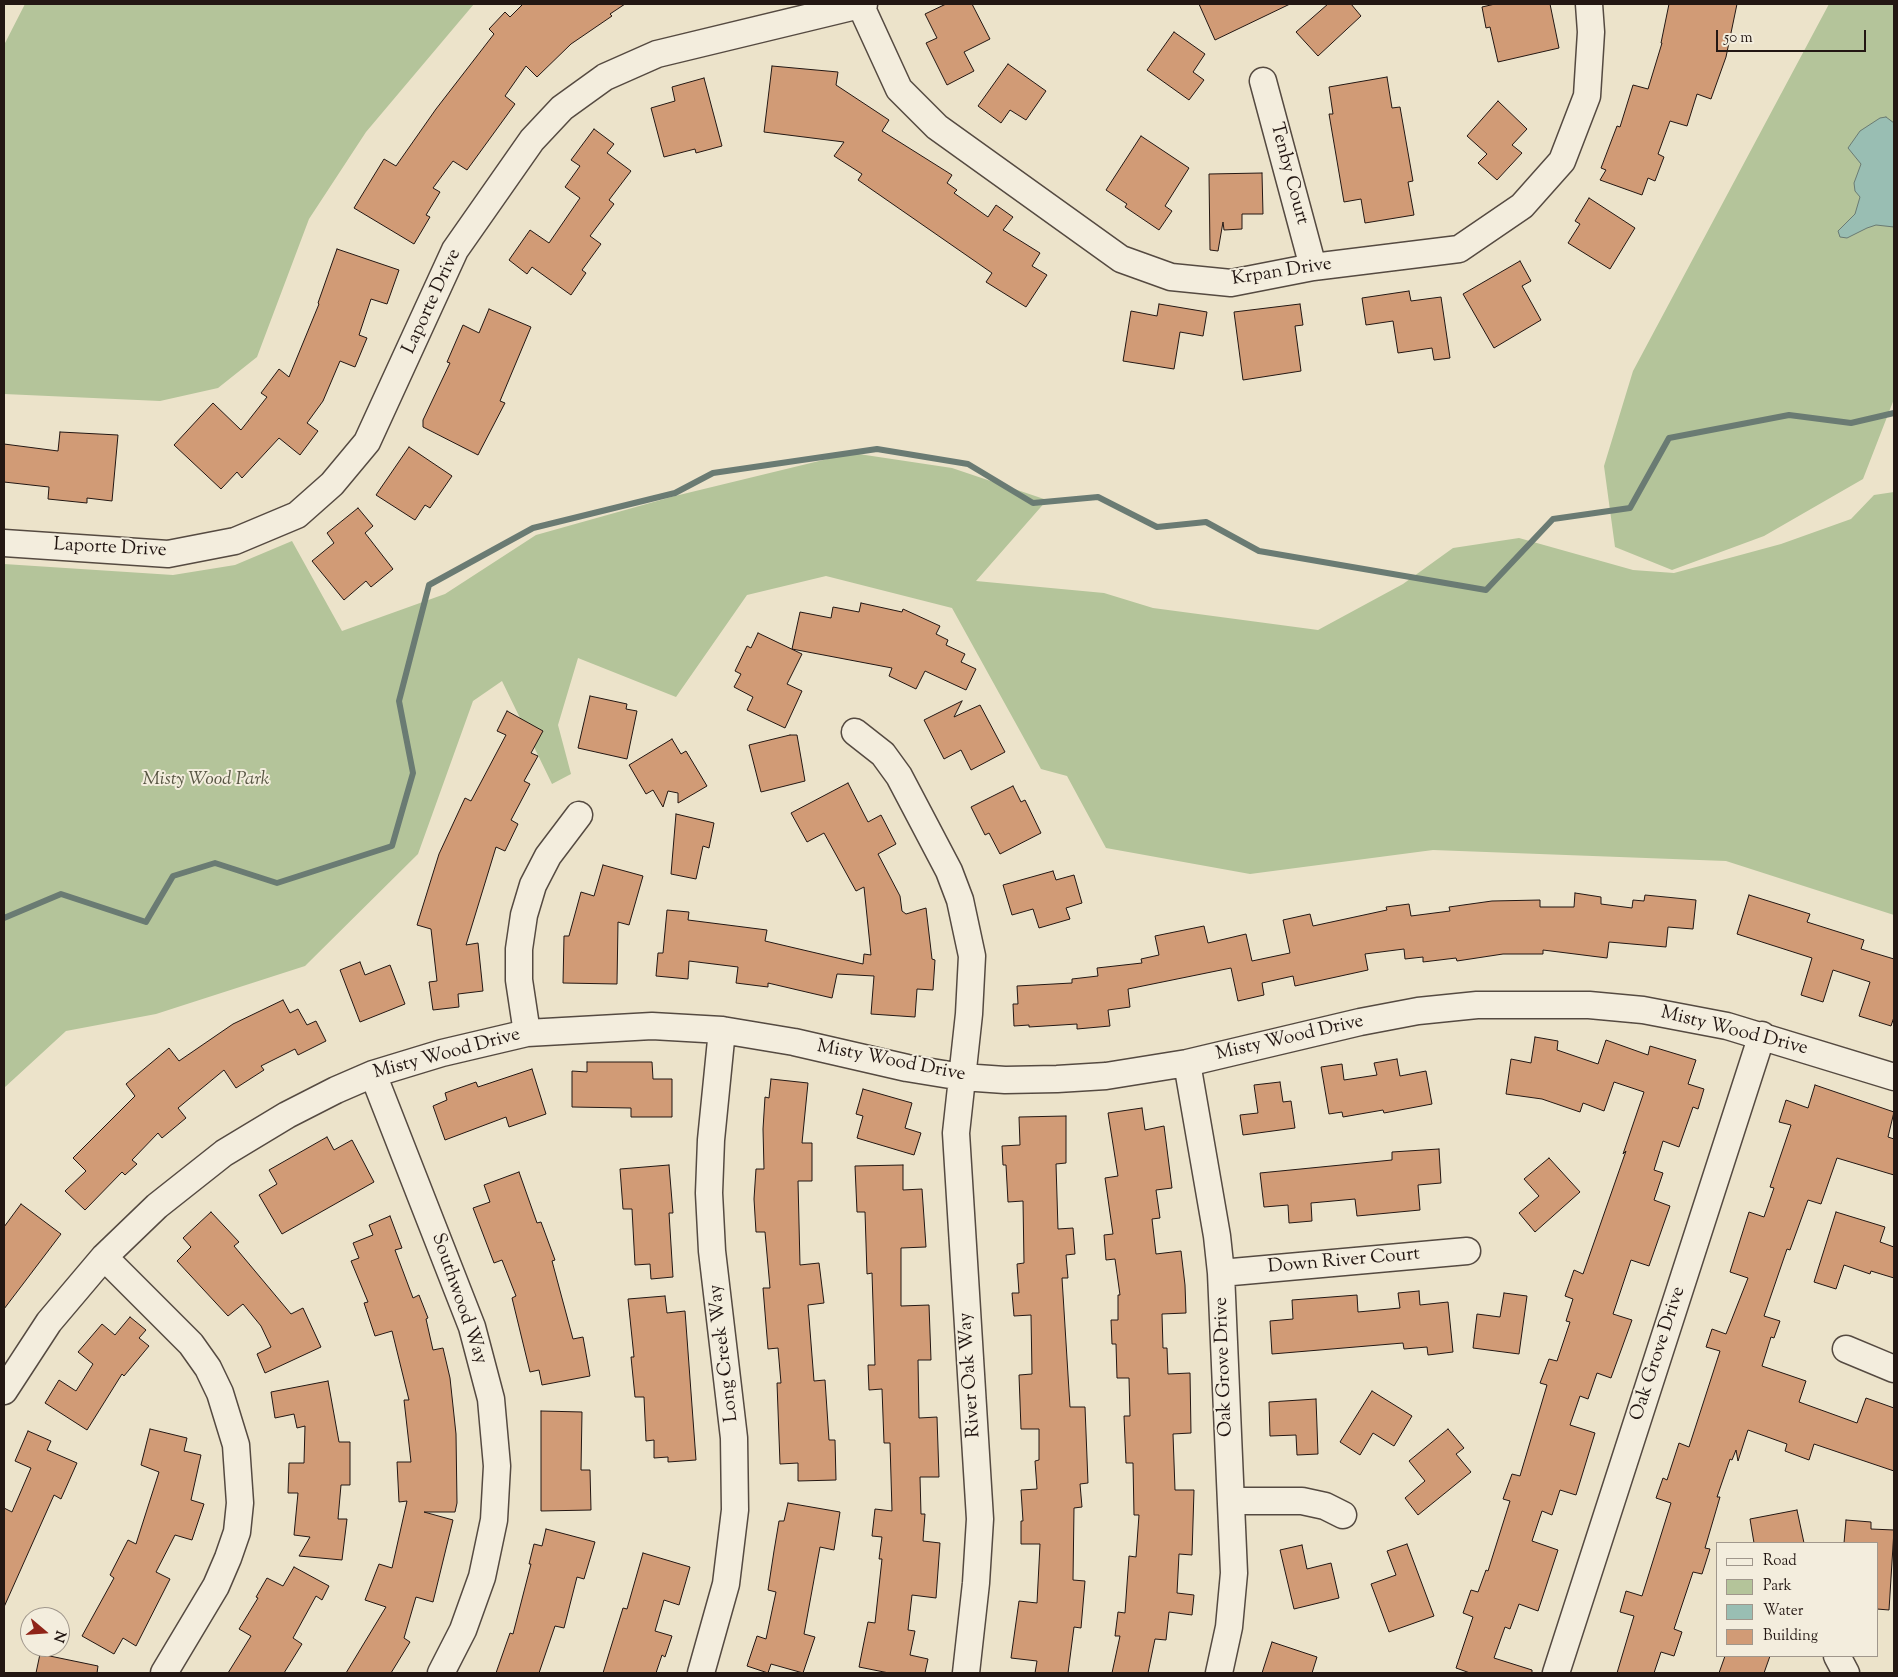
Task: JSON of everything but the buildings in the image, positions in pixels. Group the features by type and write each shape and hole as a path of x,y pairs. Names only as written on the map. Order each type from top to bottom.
{"street":[{"name":"Krpan Drive","path":"861,4 899,89 937,127 1121,259 1172,278 1231,283 1314,267 1460,248 1522,206 1562,161 1586,96 1591,32 1588,4"},
{"name":"Laporte Drive","path":"4,543 168,554 235,542 297,515 332,484 367,442 455,250 532,140 562,108 605,77 657,54 861,4"},
{"name":"Tenby Court","path":"1263,81 1314,267"},
{"name":"River Oak Way","path":"855,732 882,754 899,776 949,871 960,900 972,956 969,1014 956,1133 980,1519 976,1583 966,1673"},
{"path":"527,1033 519,980 519,949 524,915 533,885 548,856 579,815"},
{"name":"Misty Wood Drive","path":"4,1391 49,1322 104,1257 157,1206 224,1153 287,1115 373,1074 451,1050 527,1033 652,1026 722,1030 794,1042 907,1068 962,1077 1005,1080 1096,1077 1186,1063 1360,1022 1418,1011 1477,1005 1589,1005 1643,1010 1717,1024 1762,1035 1894,1077"},
{"name":"Long Creek Way","path":"701,1673 726,1584 735,1510 734,1438 712,1251 709,1193 711,1140 722,1030"},
{"name":"Oak Grove Drive","path":"1556,1673 1762,1035"},
{"name":"Oak Grove Drive","path":"1186,1063 1217,1236 1221,1274 1234,1573 1229,1627 1219,1673"},
{"name":"Southwood Way","path":"373,1074 472,1327 491,1399 497,1466 494,1520 482,1577 463,1630 441,1673"},
{"name":"Down River Court","path":"1221,1274 1467,1251"},
{"path":"104,1257 191,1344 208,1368 220,1393 236,1445 240,1503 236,1532 228,1558 216,1586 164,1673"},
{"path":"1846,1349 1894,1369"},
{"path":"1231,1501 1302,1501 1325,1506 1343,1515"},
{"path":"1838,1657 1846,1673"}],"green space":[{"path":"25,4 474,4 366,132 309,219 257,357 218,388 160,401 4,394 4,45"},
{"path":"1829,4 1894,4 1894,399 1863,479 1764,536 1672,570 1615,547 1604,466 1633,371"},
{"name":"Misty Wood Park","path":"852,453 952,468 1047,500 976,581 1104,593 1153,608 1318,630 1403,584 1453,548 1519,538 1633,570 1674,573 1781,544 1851,519 1874,495 1894,492 1894,915 1726,861 1433,850 1250,874 1106,848 1067,776 1041,769 952,608 826,576 747,595 676,697 578,658 558,725 571,774 552,784 502,681 473,701 418,854 305,966 156,1014 66,1031 4,1088 4,564 173,575 235,565 292,541 342,631 445,594 536,535 675,496"}],"water":[{"path":"1886,117 1894,123 1894,227 1876,225 1847,238 1840,237 1838,231 1855,214 1860,197 1855,191 1854,183 1861,164 1848,148 1860,131 1880,118"}],"waterway":[{"path":"4,918 61,894 146,922 173,876 215,863 277,883 392,846 413,773 399,701 429,585 533,528 675,493 713,473 877,449 968,464 1033,503 1098,497 1157,527 1206,522 1259,551 1486,590 1553,519 1630,508 1669,438 1789,415 1851,423 1894,413"}]}
